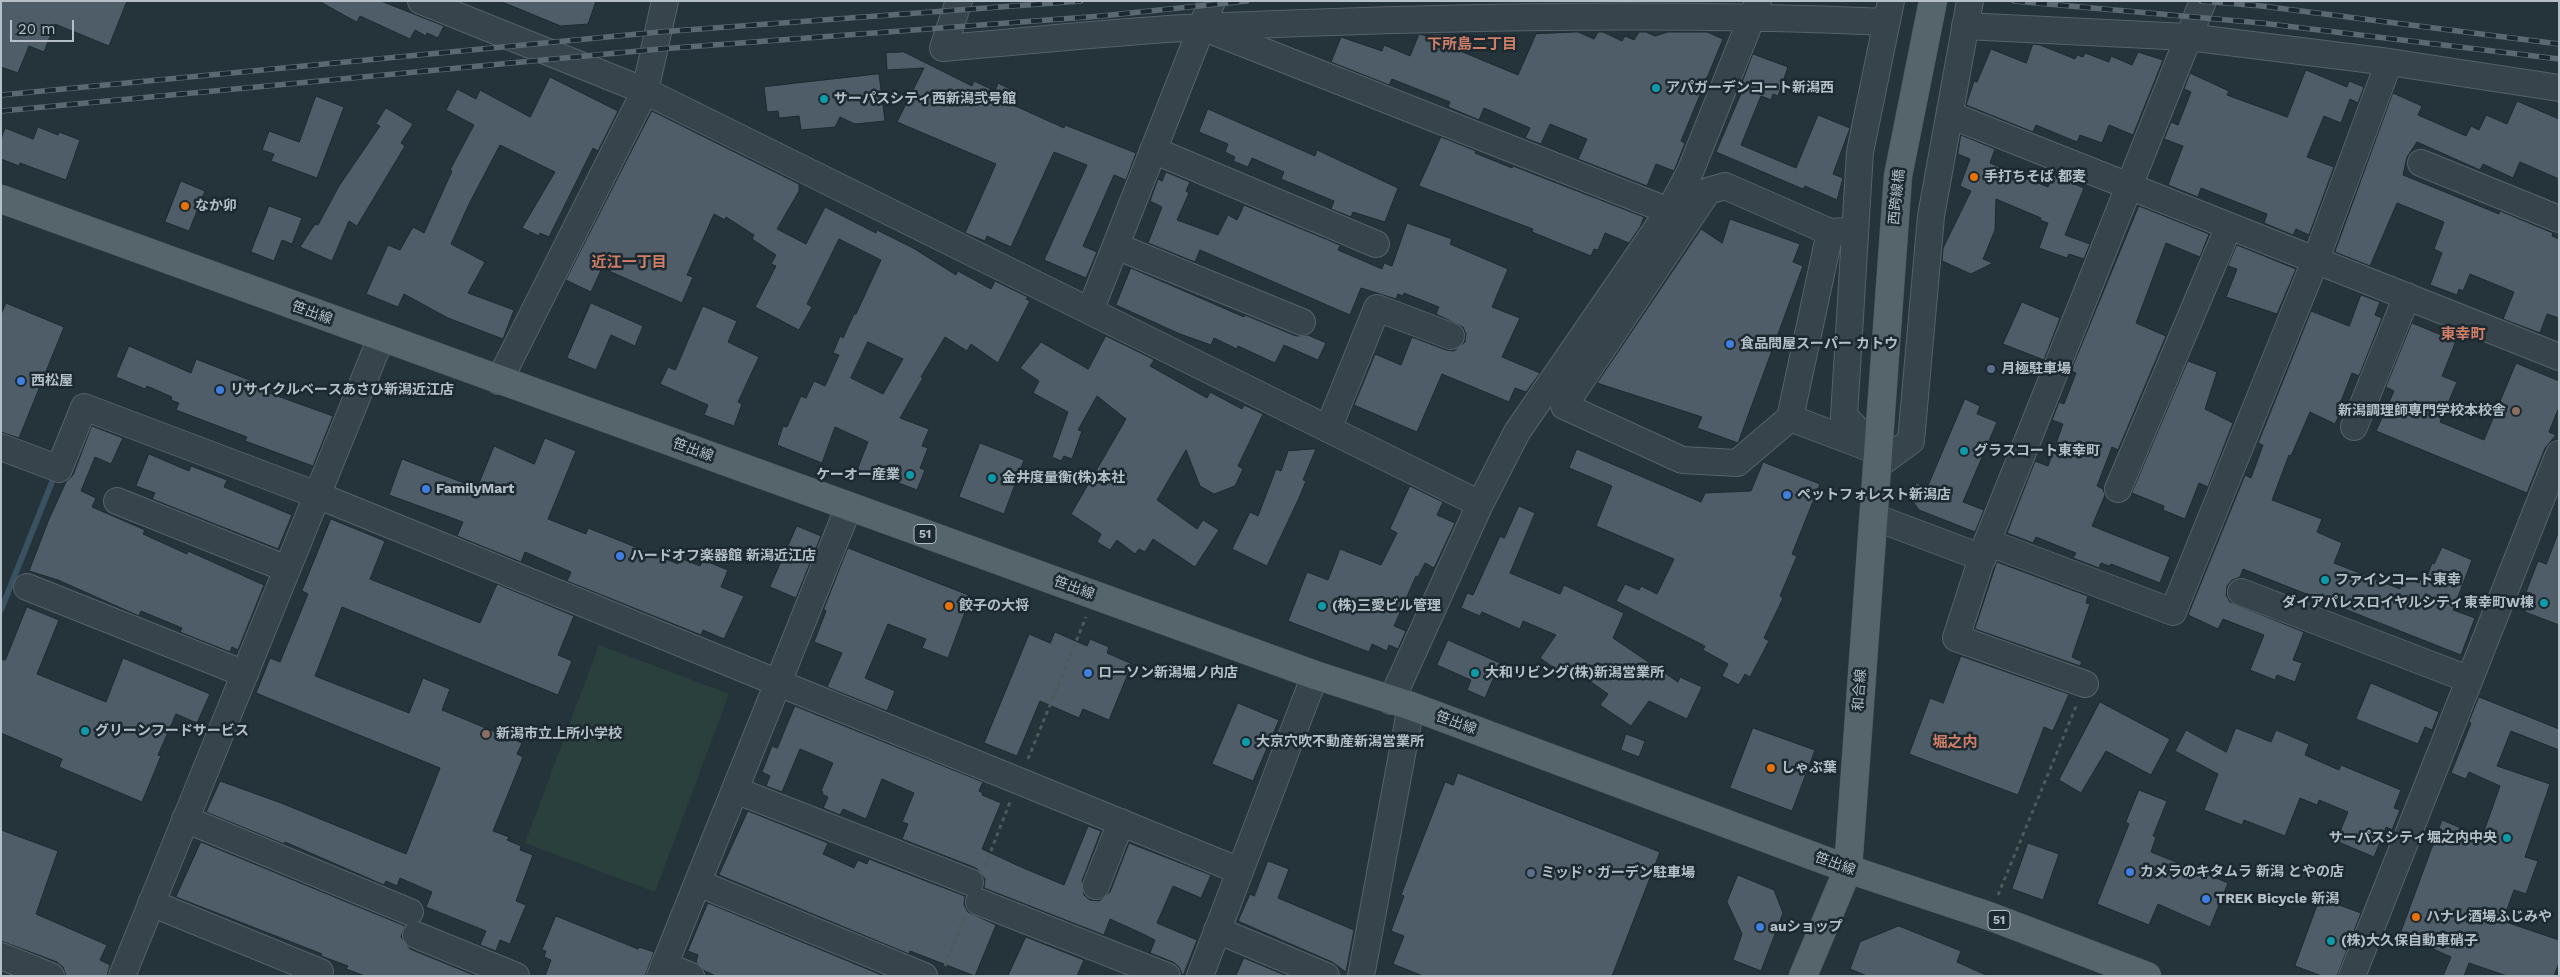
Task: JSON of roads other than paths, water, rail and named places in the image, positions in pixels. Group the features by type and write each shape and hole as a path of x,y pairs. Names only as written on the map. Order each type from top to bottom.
{"main road":[{"name":"西跨線橋","path":"1882,395 1898,176 1933,1"},
{"name":"笹出線","path":"1,199 499,381 1315,675 1401,704 1848,869 1989,916 2147,976"},
{"name":"和合線","path":"1803,976 1848,869 1879,459 1882,395"}],"street":[{"path":"421,1 645,91 1480,504"},
{"path":"499,381 645,91 665,1"},
{"path":"959,1 943,48 1202,27 1755,9 1889,12 1842,232 1790,418 1737,463 1682,460 1564,406 1708,191 1725,186 1842,232"},
{"path":"1090,310 1212,1"},
{"path":"2085,684 1956,638 1985,550 2203,1"},
{"path":"1361,976 1401,704 1480,504 1517,432 1669,211 1690,172 1755,9"},
{"path":"1879,459 1912,441 1931,216 1967,14 2188,36 2389,62 2559,88"},
{"path":"1202,27 1669,211"},
{"path":"1874,517 1985,550 2173,612 2316,259 2389,62"},
{"path":"1950,115 2559,357"},
{"path":"1153,150 1376,244"},
{"path":"2421,163 2559,219"},
{"path":"2118,489 2229,226"},
{"path":"1842,232 1844,416 1879,459"},
{"path":"1116,246 1302,322"},
{"path":"2354,427 2407,296"},
{"path":"1328,429 1377,308 1451,336"},
{"path":"122,976 381,338"},
{"path":"1,447 59,469 84,407 317,495 779,681 1240,871"},
{"path":"1790,418 1879,459"},
{"path":"2352,976 2468,679 2559,454"},
{"path":"117,501 287,569"},
{"path":"691,976 662,970 849,506"},
{"path":"26,587 245,674"},
{"path":"2241,592 2468,679"},
{"path":"1200,976 1315,675"},
{"path":"735,790 1167,976"},
{"path":"185,819 413,924 516,976"},
{"path":"1096,886 1121,822"},
{"path":"698,883 924,976"},
{"path":"151,903 320,972"},
{"path":"1217,930 1326,976"},
{"path":"1,956 51,976"}],"waterway":[{"path":"1,610 54,477"}],"railway":[{"path":"1,95 659,32 1081,1"},
{"path":"1,111 660,49 1101,16 1247,1"},
{"path":"2014,1 2261,23 2559,59"},
{"path":"2201,1 2262,6 2559,44"}],"place":[{"name":"アパガーデンコート新潟西","path":"1656,88"},
{"name":"サーパスシティ西新潟弐号館","path":"824,99"},
{"name":"手打ちそば 都麦","path":"1974,177"},
{"name":"なか卯","path":"185,206"},
{"name":"食品問屋スーパー カトウ","path":"1730,344"},
{"name":"月極駐車場","path":"1991,369"},
{"name":"西松屋","path":"21,381"},
{"name":"リサイクルベースあさひ新潟近江店","path":"220,390"},
{"name":"新潟調理師専門学校本校舎","path":"2516,411"},
{"name":"グラスコート東幸町","path":"1964,451"},
{"name":"ケーオー産業","path":"910,475"},
{"name":"金井度量衡(株)本社","path":"992,478"},
{"name":"FamilyMart","path":"426,489"},
{"name":"ペットフォレスト新潟店","path":"1787,495"},
{"name":"ハードオフ楽器館 新潟近江店","path":"620,556"},
{"name":"ファインコート東幸","path":"2325,580"},
{"name":"ダイアパレスロイヤルシティ東幸町W棟","path":"2544,603"},
{"name":"餃子の大将","path":"949,606"},
{"name":"(株)三愛ビル管理","path":"1322,606"},
{"name":"ローソン新潟堀ノ内店","path":"1088,673"},
{"name":"大和リビング(株)新潟営業所","path":"1475,673"},
{"name":"グリーンフードサービス","path":"85,731"},
{"name":"新潟市立上所小学校","path":"486,734"},
{"name":"大京穴吹不動産新潟営業所","path":"1246,742"},
{"name":"しゃぶ葉","path":"1771,768"},
{"name":"サーパスシティ堀之内中央","path":"2507,838"},
{"name":"カメラのキタムラ 新潟 とやの店","path":"2130,872"},
{"name":"ミッド・ガーデン駐車場","path":"1531,873"},
{"name":"TREK Bicycle 新潟","path":"2206,899"},
{"name":"ハナレ酒場ふじみや","path":"2416,917"},
{"name":"auショップ","path":"1760,927"},
{"name":"(株)大久保自動車硝子","path":"2331,941"}],"district":[{"name":"下所島二丁目","path":"1472,45"},
{"name":"近江一丁目","path":"629,263"},
{"name":"東幸町","path":"2463,335"},
{"name":"堀之内","path":"1955,743"}]}
